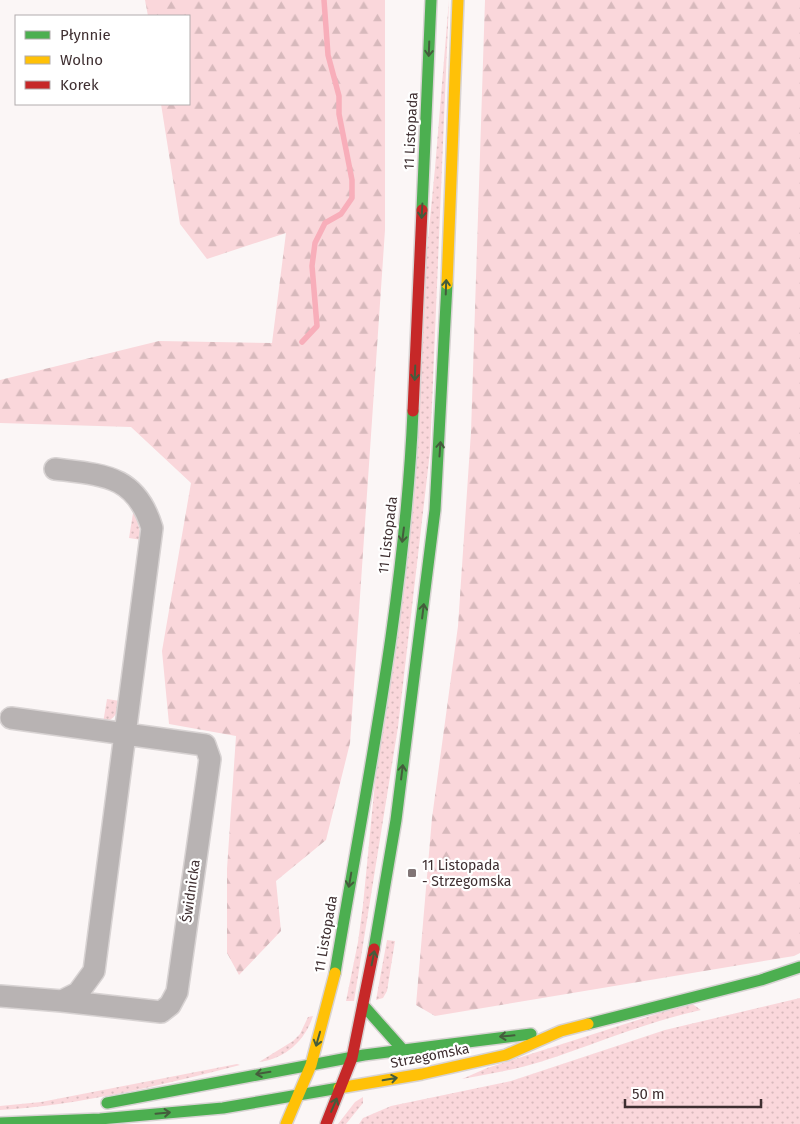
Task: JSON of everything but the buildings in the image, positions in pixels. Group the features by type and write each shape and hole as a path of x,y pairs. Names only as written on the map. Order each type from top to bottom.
{"main road":[{"name":"11 Listopada","path":"286,1124 311,1065 332,989 390,644 407,507 414,403 431,0"},
{"path":"326,1124 352,1058 379,926 396,820 436,510 458,0"},
{"name":"Strzegomska","path":"300,1093 430,1072 506,1055 561,1031 644,1008 761,980 800,967"},
{"path":"363,1005 403,1050"},
{"name":"Strzegomska","path":"352,1058 561,1031"},
{"path":"5,1122 352,1058"},
{"path":"5,1122 100,1119 223,1108 300,1093"},
{"path":"223,1108 236,1120"}],"street":[{"path":"55,469 98,474 120,481 134,492 147,510 152,528 94,971 78,993 62,1001"},
{"name":"Świdnicka","path":"0,996 161,1012 170,1005 177,992 210,759 205,745 10,718"}],"green space":[{"path":"145,0 385,0 385,230 350,743 326,840 276,881 281,931 239,975 227,953 227,869 236,736 169,724 162,651 191,483 131,427 0,423 0,380 159,341 272,343 286,233 207,259 180,224 161,105 190,105 190,15 148,15"},
{"path":"449,0 430,452 398,727 354,1001 346,1001 358,942 363,905 435,168"},
{"path":"485,0 800,0 800,953 794,956 435,1016 416,1005 432,818 458,626 471,432"},
{"path":"134,507 142,540 129,538"},
{"path":"107,699 120,701 115,715 103,723"},
{"path":"387,940 395,941 387,991 383,998 376,1000"},
{"path":"800,998 800,1124 359,1124 363,1118 391,1106 511,1081 665,1030"},
{"path":"691,1003 701,1010 640,1027 530,1065 462,1079 487,1068"},
{"path":"313,1016 305,1033 293,1047 277,1057 259,1062 293,1041 300,1034 308,1017"},
{"path":"237,1064 240,1065 91,1099 0,1110 0,1106 41,1102"},
{"path":"363,1097 363,1103 346,1124 338,1124 355,1102"}],"waterway":[{"path":"302,342 317,326 312,266 315,243 325,223 341,214 352,198 352,180 339,114 339,96 328,55 324,0"}],"traffic: fast":[{"path":"422,210 431,0"},
{"path":"374,949 396,820 435,510 447,284"},
{"path":"335,973 383,693 393,623 409,482 413,411"},
{"path":"588,1024 761,980 800,967"},
{"path":"363,1005 403,1050"},
{"path":"107,1103 364,1055 531,1034"},
{"path":"0,1123 100,1119 223,1108 339,1088"}],"traffic: slow":[{"path":"447,284 458,0"},
{"path":"286,1124 311,1065 335,973"},
{"path":"339,1088 422,1074 506,1055 561,1031 588,1024"}],"traffic: jam":[{"path":"413,411 422,210"},
{"path":"326,1124 352,1058 374,949"}],"place":[{"name":"11 Listopada - Strzegomska","path":"412,873"}]}
